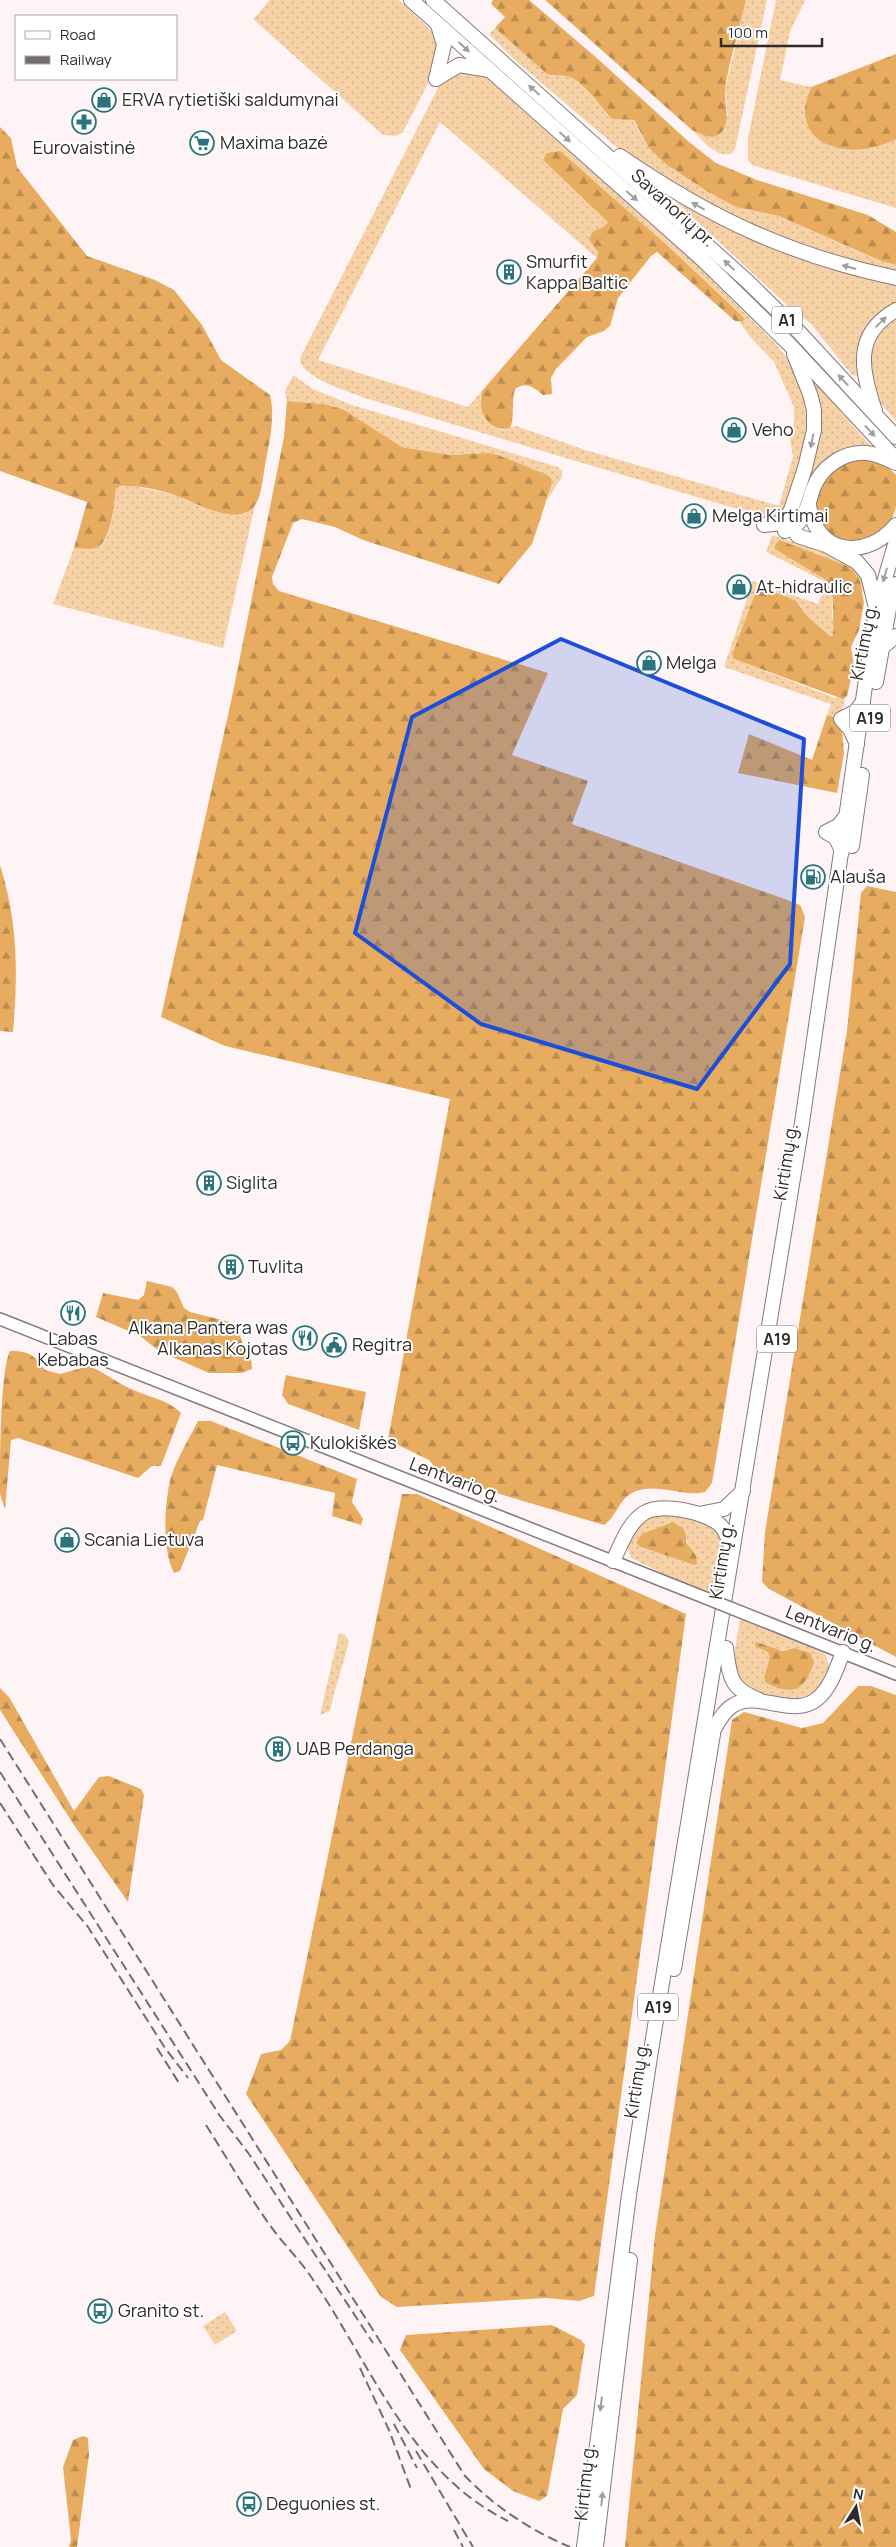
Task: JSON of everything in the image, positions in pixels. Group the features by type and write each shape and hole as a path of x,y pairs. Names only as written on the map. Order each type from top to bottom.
{"highway":[{"name":"Savanorių pr.","path":"411,0 671,231 790,344 896,459"},
{"name":"Savanorių pr.","path":"433,0 747,281 799,332 896,437"},
{"path":"438,24 444,45 441,65 436,79 459,66 490,70"},
{"path":"571,122 674,192 738,227 817,258 896,278"},
{"path":"876,416 864,373 863,356 867,342 874,329 896,310"},
{"path":"790,344 810,394 814,424 810,450 789,519 791,532"},
{"path":"791,532 802,519 809,506 813,490 821,474 846,456 855,453 868,453 896,463"},
{"path":"809,506 812,520 818,531 833,546 864,569 871,582 876,610"},
{"path":"764,525 782,523 791,510"},
{"path":"791,532 833,546 856,549 871,546 896,525"},
{"name":"A19","path":"876,610 896,541"},
{"name":"Kirtimų g.","path":"596,2547 638,2196 809,1135 880,649 896,584"},
{"name":"Kirtimų g.","path":"582,2547 629,2195 802,1123 876,610"},
{"path":"880,649 896,636"},
{"path":"857,745 850,729 841,719 855,712 863,702"},
{"path":"699,1514 724,1509 743,1491"},
{"path":"614,1561 629,1528 644,1513 661,1508 699,1514 721,1526 727,1536 733,1554"},
{"path":"726,1648 730,1675 735,1686 746,1695 764,1702"},
{"path":"713,1731 731,1706 745,1702 764,1702 803,1706 817,1700 827,1687 843,1652"}],"main road":[{"name":"Lentvario g.","path":"0,1319 896,1674"}],"highlighted area":[{"path":"561,639 804,739 790,964 697,1089 481,1024 355,933 412,717"}],"shaded area":[{"path":"270,0 399,0 437,36 438,64 403,132 396,136 383,135 253,19"},
{"path":"746,0 767,0 735,149 731,154 725,154 709,147 692,130 710,137 728,116 725,91"},
{"path":"776,0 805,0 790,32 780,80 811,87 805,110 830,146 864,148 889,143 896,139 896,208 752,165 748,160 748,138"},
{"path":"495,28 547,74 570,77 576,80 612,119 633,120 649,148 710,193 736,207 779,216 880,261 896,265 896,274 752,230 627,156 515,60 489,34"},
{"path":"459,69 483,75 696,264 775,343 796,369 802,380 810,423 787,512 774,520 365,398 318,379 303,367 300,360 302,354 441,82","holes":["440,122 597,258 598,252 589,240 590,236 607,225 608,221 543,160 560,151 743,322 740,323 751,338 774,362 794,407 794,423 789,434 793,456 779,506 585,450 516,426 502,430 492,426 486,420 480,399 482,391 468,407 318,360"]},
{"path":"676,202 762,243 896,282 896,304 880,315 859,376 852,375 811,324 787,305"},
{"path":"896,314 896,421 876,398 866,355 878,329"},
{"path":"293,375 313,389 352,405 558,467 562,471 562,477 547,500 552,483 487,453 450,455 402,447 324,404 287,401 285,392"},
{"path":"810,377 871,446 803,511 794,508 811,458"},
{"path":"130,485 175,495 197,505 245,514 255,505 223,648 53,604 74,548 93,549 101,545 109,532 116,489 120,486"},
{"path":"772,535 843,559 862,571 864,592 823,578 826,582 766,552"},
{"path":"753,581 818,604 826,582 832,590 832,615 835,631 833,636 830,636 807,616 800,605 758,586 732,655 734,659 835,698 845,697 841,719 827,715 831,704 724,667"},
{"path":"662,1514 711,1522 726,1545 717,1596 680,1582 631,1558 628,1549 636,1530 644,1521","holes":["686,1535 697,1564 694,1565 641,1547"]},
{"path":"740,1619 774,1633 776,1631 825,1654 829,1665 823,1680 816,1689 807,1695 797,1698 748,1693 732,1667","holes":["794,1648 764,1676 770,1657 768,1652"]},
{"path":"339,1633 345,1635 349,1641 330,1711 320,1715"},
{"path":"225,2312 237,2331 215,2345 203,2326"}],"green space":[{"path":"493,0 529,0 598,59 689,142 716,163 757,180 868,215 896,232 896,265 881,261 779,216 736,207 710,193 666,164 649,148 634,120 612,119 576,80 570,77 547,74 495,28 505,17 491,4"},
{"path":"545,0 746,0 731,58 725,91 727,121 723,131 712,137 692,130"},
{"path":"896,54 896,139 884,145 854,149 826,144 815,136 808,125 805,110 811,87"},
{"path":"0,127 11,138 17,167 87,256 155,280 174,290 202,325 221,360 270,395 272,423 262,485 257,502 248,512 229,514 218,512 163,492 141,487 120,486 116,489 111,523 105,539 95,548 74,548 87,502 0,471"},
{"path":"560,151 672,250 744,318 743,322 735,321 657,252 651,256 618,298 610,326 604,331 587,337 556,369 551,378 552,394 543,395 533,387 526,385 515,389 510,428 502,429 490,424 486,418 481,406 482,391 597,258 598,252 589,240 590,236 608,222 543,160 547,153"},
{"path":"287,401 324,404 344,410 402,447 450,455 487,453 498,455 547,475 551,478 552,483 532,544 499,584 363,540 335,527 302,519 293,523 272,577 273,584 279,591 548,673 512,755 588,781 572,824 800,905 805,917 712,1483 705,1492 687,1493 660,1489 641,1490 628,1496 612,1518 604,1525 443,1477 429,1460 388,1440 450,1099 225,1046 161,1017 232,697 284,437"},
{"path":"866,456 887,466 896,475 896,506 892,518 876,534 854,541 842,539 832,534 823,526 813,501 830,469"},
{"path":"779,540 850,567 860,581 864,603 859,630 851,647 854,666 847,696 843,699 734,659 732,655 758,586 796,601 807,616 830,636 833,636 831,585 823,578 775,549"},
{"path":"827,715 841,719 844,753 837,793 738,773 749,734 812,760"},
{"path":"0,865 10,907 15,948 16,989 13,1032 0,1031"},
{"path":"867,886 896,892 896,1657 769,1589 762,1582 765,1532 847,1031 861,893"},
{"path":"147,1281 172,1287 177,1292 184,1308 190,1312 230,1322 237,1326 243,1345 251,1356 252,1369 242,1373 209,1373 159,1351 140,1336 96,1317 103,1293 138,1300 144,1295"},
{"path":"10,1351 27,1353 35,1358 45,1370 60,1374 89,1366 127,1387 175,1408 181,1413 161,1466 152,1466 138,1478 18,1438 11,1440 5,1509 0,1494 2,1397"},
{"path":"286,1375 366,1392 359,1430 288,1404 282,1395"},
{"path":"198,1421 211,1421 357,1479 352,1502 363,1519 361,1525 332,1516 335,1493 217,1465 203,1520 200,1521 180,1571 174,1573 167,1552 165,1526 167,1500 171,1477 176,1463"},
{"path":"402,1494 417,1494 686,1614 594,2296 579,2301 546,2298 397,2307 381,2297 246,2094 261,2054 281,2050 290,2041"},
{"path":"673,1522 683,1528 686,1542 696,1556 697,1564 694,1565 641,1547 636,1543 642,1534"},
{"path":"756,1642 782,1651 794,1648 810,1653 814,1662 802,1685 791,1690 766,1683 764,1677 770,1657 768,1652 755,1646"},
{"path":"858,1686 871,1686 896,1695 896,2547 625,2547 655,2235 732,1720 744,1712 802,1728 823,1723"},
{"path":"0,1688 9,1697 74,1811 99,1777 109,1776 141,1789 144,1795 128,1902 74,1825 0,1710"},
{"path":"552,2325 581,2340 585,2345 577,2395 563,2409 547,2496 539,2501 513,2491 484,2469 400,2350 406,2335"},
{"path":"83,2436 88,2438 89,2455 77,2547 69,2547 71,2540 63,2467 73,2440"}],"railway":[{"path":"0,1739 465,2476 488,2498 514,2517 570,2547"},
{"path":"0,1772 220,2116 249,2154 373,2343"},
{"path":"0,1803 53,1885 88,1927 165,2048 188,2078"},
{"path":"157,2048 179,2083"},
{"path":"206,2125 269,2224 307,2271 371,2376 416,2443 443,2473 473,2500 508,2521"},
{"path":"360,2368 389,2430 412,2492"},
{"path":"394,2424 417,2468"},
{"path":"416,2451 473,2547"},
{"path":"454,2530 463,2547"}],"place":[{"name":"ERVA rytietiški saldumynai","path":"104,100"},
{"name":"Eurovaistinė","path":"84,122"},
{"name":"Maxima bazė","path":"202,143"},
{"name":"Smurfit Kappa Baltic","path":"509,272"},
{"name":"Veho","path":"734,430"},
{"name":"Melga Kirtimai","path":"694,516"},
{"name":"At-hidraulic","path":"739,587"},
{"name":"Melga","path":"649,663"},
{"name":"Alauša","path":"813,877"},
{"name":"Siglita","path":"209,1183"},
{"name":"Tuvlita","path":"231,1267"},
{"name":"Labas Kebabas","path":"73,1313"},
{"name":"Alkana Pantera was Alkanas Kojotas","path":"305,1338"},
{"name":"Regitra","path":"334,1345"},
{"name":"Kulokiškės","path":"293,1443"},
{"name":"Scania Lietuva","path":"67,1540"},
{"name":"UAB Perdanga","path":"278,1749"},
{"name":"Granito st.","path":"100,2311"},
{"name":"Deguonies st.","path":"249,2504"}]}
